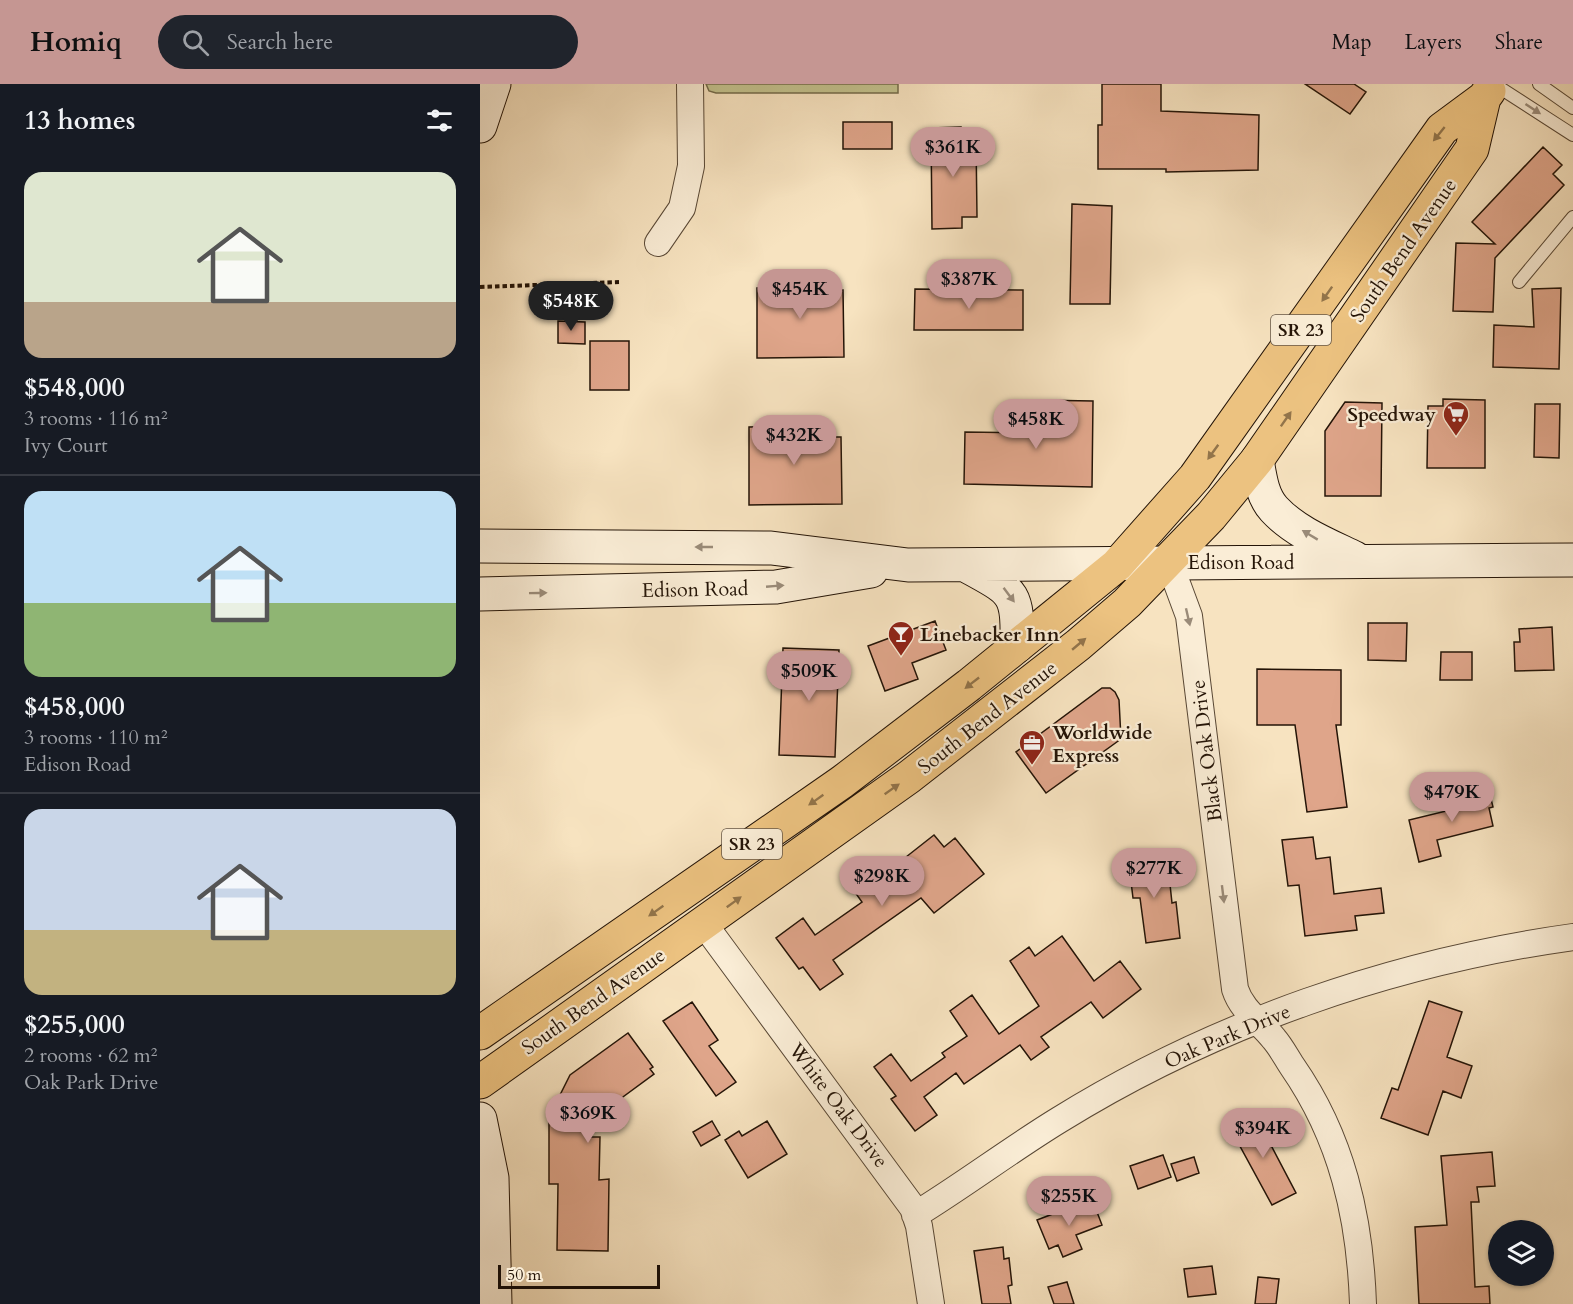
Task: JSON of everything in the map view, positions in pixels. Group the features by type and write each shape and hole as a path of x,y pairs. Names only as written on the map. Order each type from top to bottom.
{"main road":[{"path":"480,126 494,84"},
{"name":"South Bend Avenue","path":"480,1082 704,924 976,727 1078,645 1169,562 1257,460 1472,149 1491,88"},
{"name":"South Bend Avenue","path":"480,1033 842,782 1117,565 1195,477 1442,129 1491,88"},
{"path":"1257,460 1261,483 1274,509 1309,536 1362,561"},
{"name":"Edison Road","path":"480,546 771,548 908,565 965,566 1117,565 1169,562 1573,560"},
{"name":"Edison Road","path":"480,594 776,587 908,565"},
{"path":"965,566 1004,587 1016,603 1017,646"},
{"path":"480,1119 492,1178 495,1304"}],"street":[{"path":"658,243 682,208 691,166 690,84"},
{"name":"Black Oak Drive","path":"1169,562 1189,616 1235,989 1241,1003 1274,1039 1304,1083 1337,1148 1353,1206 1361,1255 1363,1304"},
{"name":"White Oak Drive","path":"704,924 902,1190 915,1215 931,1304"},
{"name":"Oak Park Drive","path":"915,1215 1059,1119 1183,1053 1256,1022 1372,980 1501,947 1573,937"}],"lane":[{"path":"1539,84 1573,108"},
{"path":"1491,88 1573,135"},
{"path":"1519,282 1573,218"}],"path":[{"path":"480,287 619,282"}],"shaded area":[{"path":"706,84 898,84 898,93 716,93 709,91"}],"building":[{"path":"1102,84 1161,84 1161,111 1259,115 1258,170 1166,172 1166,169 1098,169 1098,125 1102,125"},
{"path":"1305,84 1354,84 1366,92 1350,114"},
{"path":"843,122 892,122 892,149 843,149"},
{"path":"961,127 961,139 976,139 977,217 962,217 962,228 932,229 931,128"},
{"path":"1543,147 1562,165 1553,174 1564,185 1495,258 1493,312 1453,311 1456,243 1495,244 1472,222"},
{"path":"1072,204 1112,206 1110,304 1070,304"},
{"path":"783,274 819,274 819,290 843,290 844,357 757,358 757,288 783,288"},
{"path":"1561,288 1559,369 1493,367 1494,325 1534,327 1532,289"},
{"path":"915,289 1023,290 1023,330 914,330"},
{"path":"558,321 585,322 585,344 558,343"},
{"path":"590,341 629,341 629,390 590,390"},
{"name":"Speedway","path":"1443,399 1485,400 1485,468 1427,468 1428,406 1443,406"},
{"path":"1035,400 1093,401 1092,487 964,484 965,432 1034,433"},
{"name":"Speedway","path":"1345,402 1382,403 1381,496 1325,496 1325,431"},
{"path":"1535,404 1560,404 1559,458 1534,457"},
{"path":"823,426 823,437 841,437 842,504 749,505 749,427"},
{"name":"Linebacker Inn","path":"935,621 946,650 912,663 918,679 885,691 868,646"},
{"path":"1368,623 1407,623 1406,661 1368,660"},
{"path":"1552,627 1554,670 1515,671 1514,642 1520,642 1519,629"},
{"path":"783,648 839,650 835,757 779,755"},
{"path":"1441,652 1472,652 1472,680 1440,680"},
{"path":"1257,669 1341,670 1341,725 1336,725 1347,807 1307,812 1295,725 1257,725"},
{"path":"1102,688 1110,688 1119,700 1121,739 1046,793 1016,752"},
{"path":"1487,783 1493,807 1489,808 1493,826 1437,840 1441,856 1419,862 1409,820 1471,805 1467,788"},
{"path":"934,835 944,847 955,838 984,874 934,913 921,898 833,960 843,974 820,990 803,967 799,969 776,938 803,918 815,935 862,902 852,888 876,871 887,888 914,867 906,857"},
{"path":"1313,837 1316,859 1330,857 1334,894 1381,888 1384,913 1355,916 1357,930 1305,936 1299,885 1288,886 1282,840"},
{"path":"1155,854 1158,876 1169,875 1172,903 1176,902 1180,938 1146,943 1140,898 1133,898 1128,857"},
{"path":"1062,936 1094,981 1120,961 1141,989 1103,1018 1091,1002 1041,1037 1049,1047 1031,1060 1020,1045 964,1084 956,1073 924,1097 937,1115 915,1131 891,1099 896,1096 874,1067 891,1054 911,1081 945,1057 942,1053 967,1036 950,1011 972,995 999,1034 1039,1006 1010,961 1029,947 1035,956"},
{"path":"1429,1001 1462,1012 1447,1057 1472,1066 1461,1098 1443,1091 1428,1135 1381,1118 1392,1088 1398,1090"},
{"path":"692,1002 718,1040 709,1046 736,1082 716,1096 663,1021"},
{"path":"628,1033 653,1067 650,1069 654,1074 616,1102 611,1095 590,1110 590,1137 600,1137 599,1180 609,1179 608,1251 557,1250 558,1184 549,1184 549,1117 570,1075"},
{"path":"1254,1113 1296,1193 1272,1205 1229,1126"},
{"path":"712,1121 720,1135 701,1146 693,1132"},
{"path":"767,1121 787,1154 748,1178 725,1140 739,1131 742,1136"},
{"path":"1492,1152 1495,1186 1477,1187 1479,1202 1471,1202 1475,1287 1489,1286 1490,1304 1419,1304 1415,1227 1447,1225 1441,1156"},
{"path":"1163,1155 1171,1177 1138,1189 1130,1166"},
{"path":"1194,1157 1199,1173 1177,1181 1171,1164"},
{"path":"1092,1199 1102,1225 1076,1235 1082,1249 1063,1257 1058,1245 1049,1249 1037,1220"},
{"path":"1003,1247 1004,1259 1009,1258 1012,1285 1008,1286 1011,1304 982,1304 974,1251"},
{"path":"1212,1266 1216,1294 1188,1297 1184,1269"},
{"path":"1258,1277 1279,1279 1276,1304 1255,1304"},
{"path":"1067,1282 1074,1304 1054,1304 1048,1287"}],"place":[{"name":"Speedway","path":"1456,437"},
{"name":"Linebacker Inn","path":"901,657"},
{"name":"Worldwide Express","path":"1032,766"}]}
